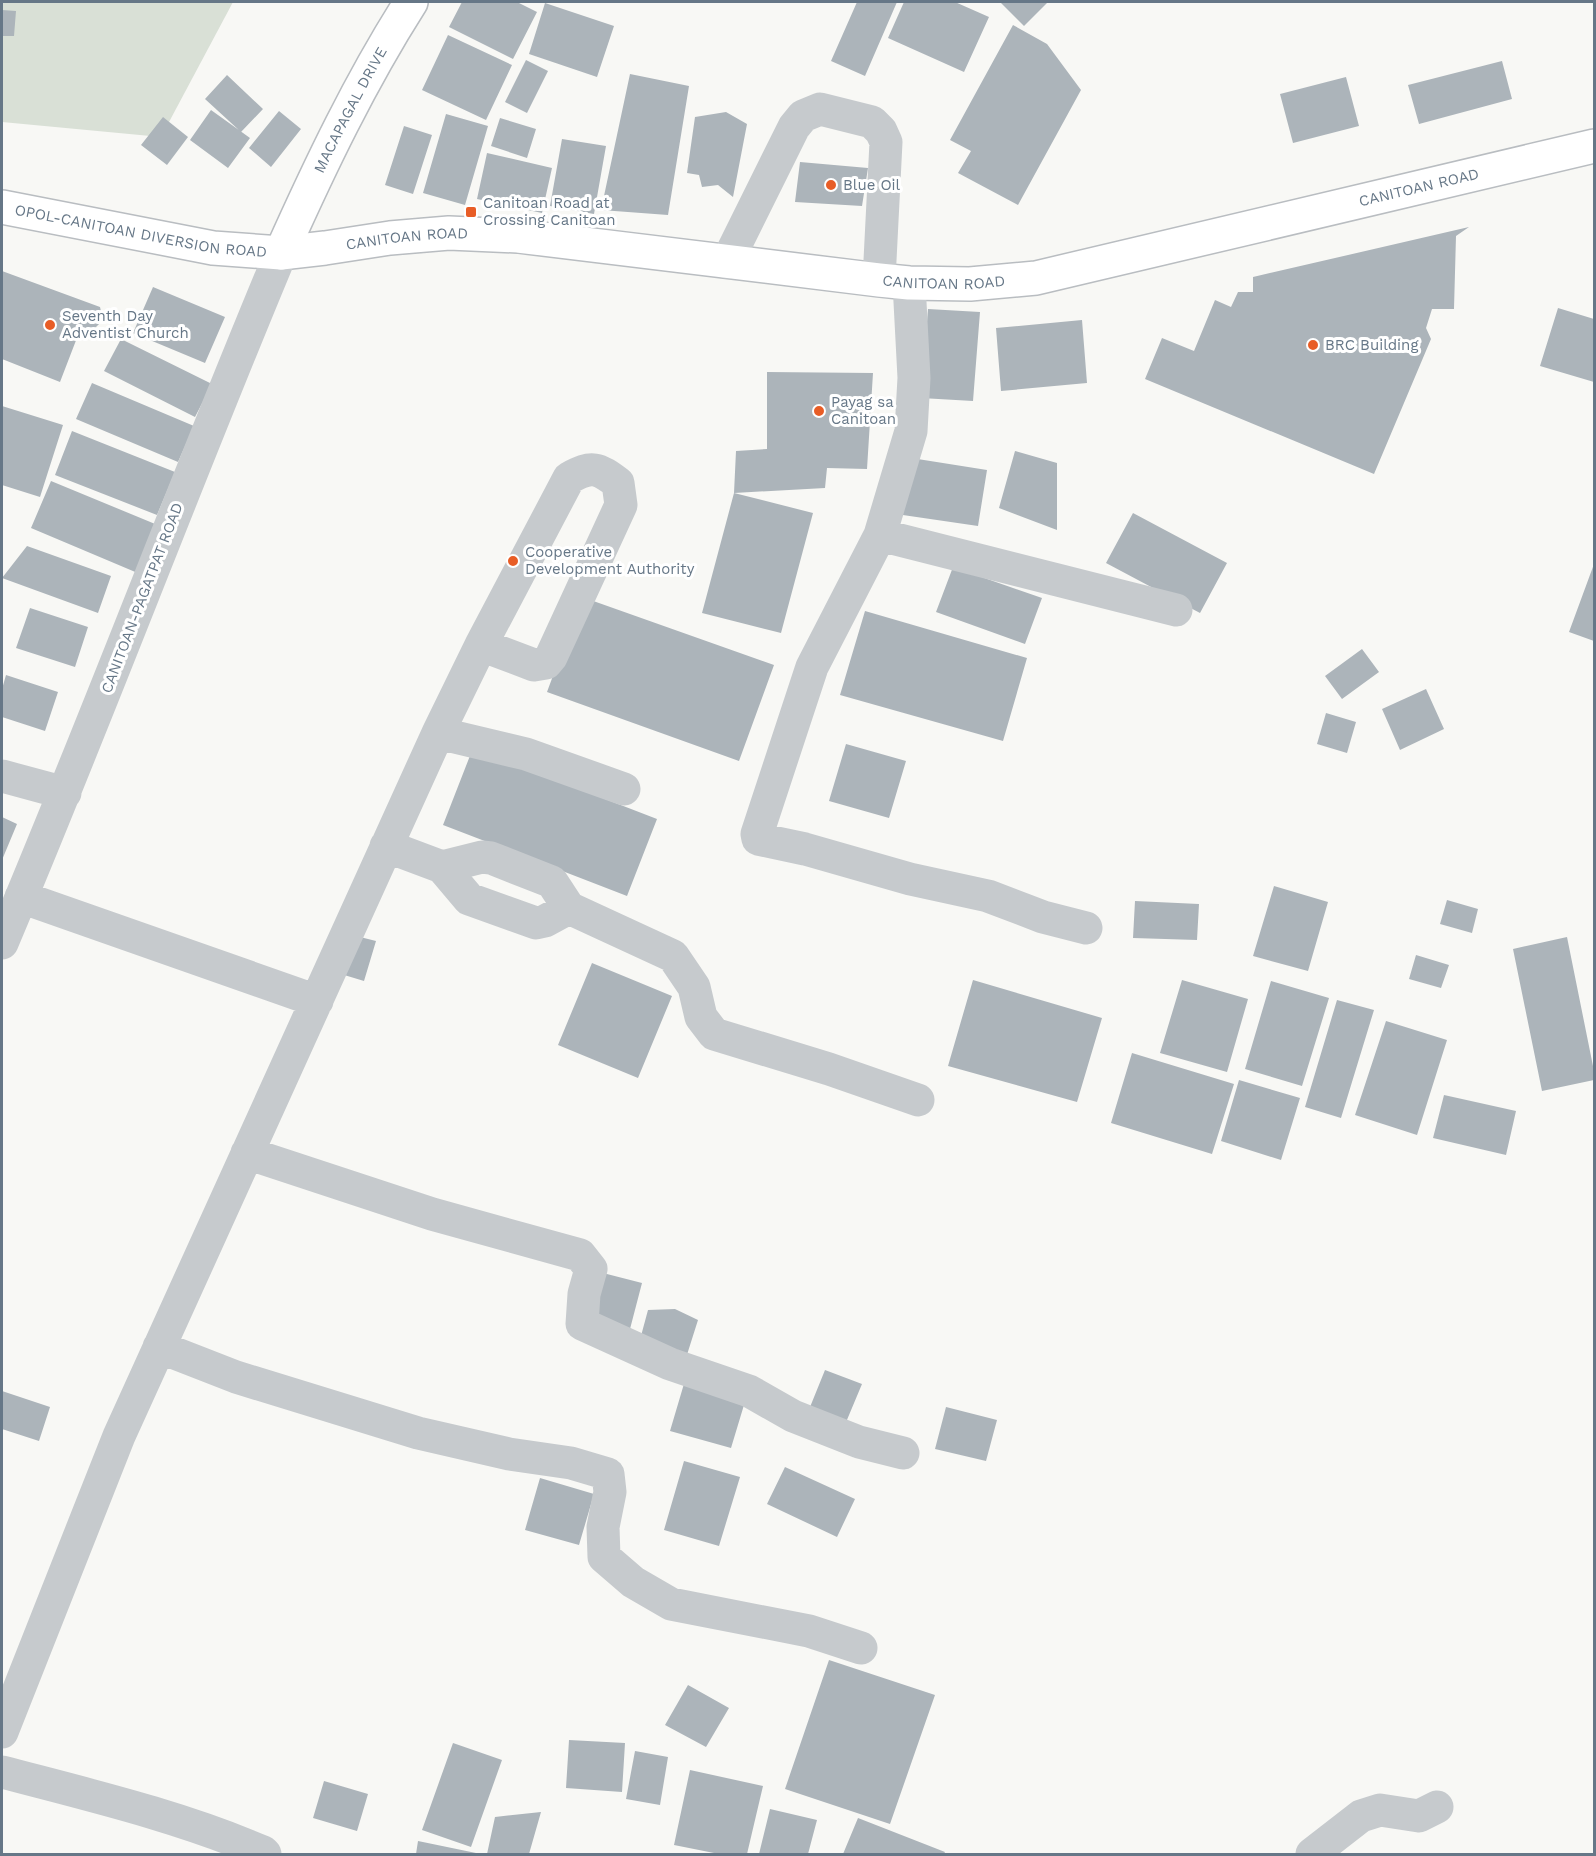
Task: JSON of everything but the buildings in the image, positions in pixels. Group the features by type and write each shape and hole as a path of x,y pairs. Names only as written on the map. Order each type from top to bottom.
{"main road":[{"name":"MACAPAGAL DRIVE","path":"281,253 327,150 411,2"},
{"name":"CANITOAN ROAD","path":"281,253 390,237 448,234 518,236 894,281 970,284 1036,278 1594,146"},
{"name":"OPOL-CANITOAN DIVERSION ROAD","path":"2,207 213,248 281,253"}],"street":[{"path":"727,262 794,127 802,116 820,109 872,122 881,131 886,142 894,281 914,378 911,430 880,535 812,667 758,839 805,849 910,879 988,896 1043,917 1086,928"},
{"name":"CANITOAN-PAGATPAT ROAD","path":"2,943 65,793 281,253"},
{"path":"2,1732 119,1436 386,846 481,645 569,478 585,469 601,471 618,483 621,505 551,657 546,663 534,665 481,645"},
{"path":"880,535 1176,610"},
{"path":"438,733 526,754 624,789"},
{"path":"2,776 65,793"},
{"path":"386,846 442,867 469,899 536,923 545,921 569,908"},
{"path":"442,867 482,857 491,858 552,882 569,908 672,956 694,987 701,1017 714,1034 829,1069 918,1100"},
{"path":"21,897 316,1001"},
{"path":"247,1153 432,1214 580,1256 591,1269 584,1294 582,1324 670,1364 749,1391 793,1416 859,1442 903,1453"},
{"path":"159,1347 236,1377 418,1433 509,1454 571,1462 608,1474 610,1492 603,1527 604,1557 633,1582 671,1605 809,1631 861,1648"},
{"path":"2,1772 158,1814 229,1838 265,1854"},
{"path":"1312,1854 1361,1816 1380,1810 1419,1816 1437,1807"}],"shaded area":[{"path":"2,2 233,2 161,137 2,122"}],"place":[{"name":"Blue Oil","path":"831,185"},
{"name":"Canitoan Road at Crossing Canitoan","path":"471,212"},
{"name":"Seventh Day Adventist Church","path":"50,325"},
{"name":"BRC Building","path":"1313,345"},
{"name":"Payag sa Canitoan","path":"819,411"},
{"name":"Cooperative Development Authority","path":"513,561"}]}
